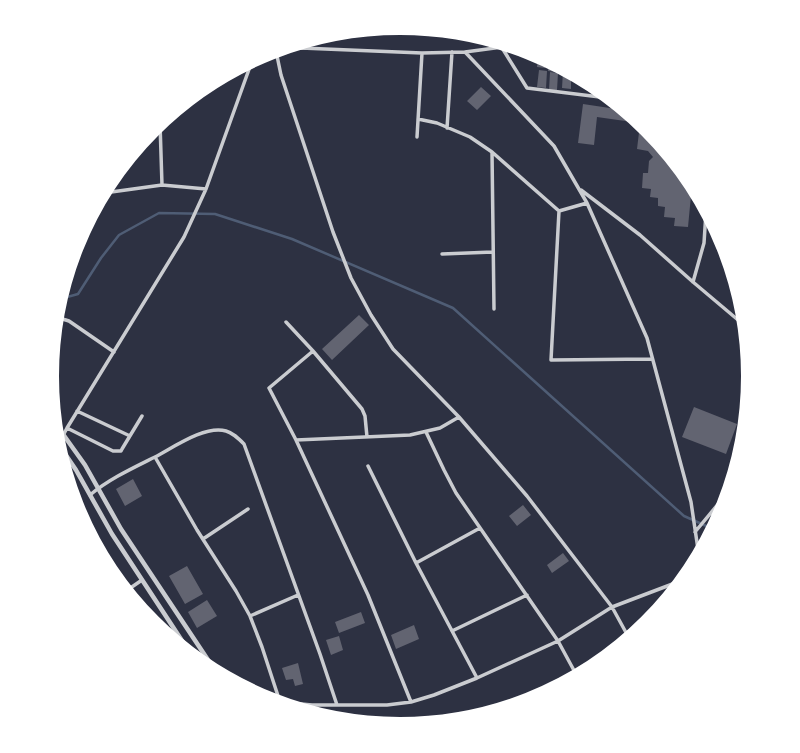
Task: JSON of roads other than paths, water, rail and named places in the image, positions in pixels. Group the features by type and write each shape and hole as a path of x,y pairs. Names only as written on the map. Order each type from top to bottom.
{"street":[{"path":"304,48 422,53 465,52 495,48"},
{"path":"503,50 527,88 597,97"},
{"path":"447,128 452,52"},
{"path":"465,52 554,146 587,203 647,338 690,502 697,548"},
{"path":"417,137 422,53"},
{"path":"277,57 281,75 309,164 333,232 351,278 371,316 394,349 459,417 527,496 612,607 627,634"},
{"path":"64,434 77,410 184,237 206,189 249,69"},
{"path":"418,119 437,123 470,137 492,152 559,211"},
{"path":"160,132 162,185"},
{"path":"492,152 494,309"},
{"path":"111,192 162,185 206,189"},
{"path":"579,188 640,235 738,320"},
{"path":"559,211 587,203"},
{"path":"559,211 551,360 652,359"},
{"path":"693,282 704,243 705,222"},
{"path":"442,254 493,252"},
{"path":"62,319 69,321 114,352"},
{"path":"286,322 362,408 367,436"},
{"path":"313,351 269,388 296,440 368,595 411,702"},
{"path":"77,410 130,436"},
{"path":"67,428 117,452 121,451 142,416"},
{"path":"296,440 410,435 440,428 459,417"},
{"path":"90,495 98,488 124,473 195,436 211,430 225,431 236,436 244,444 337,705"},
{"path":"62,431 85,465 121,529 207,659"},
{"path":"426,432 456,493 527,594 558,641 574,671"},
{"path":"67,457 112,534 182,641"},
{"path":"155,457 250,616 278,697"},
{"path":"368,466 416,563 477,678"},
{"path":"695,532 717,506"},
{"path":"203,539 248,509"},
{"path":"416,563 480,528"},
{"path":"130,588 142,580"},
{"path":"300,704 387,705 411,702 434,696 558,641 612,607 673,584"},
{"path":"452,631 527,594"},
{"path":"250,616 298,595"},
{"path":"170,622 178,617"}],"waterway":[{"path":"67,297 78,294 101,258 119,235 159,213 215,214 292,239 453,308 684,516 708,527"}]}
